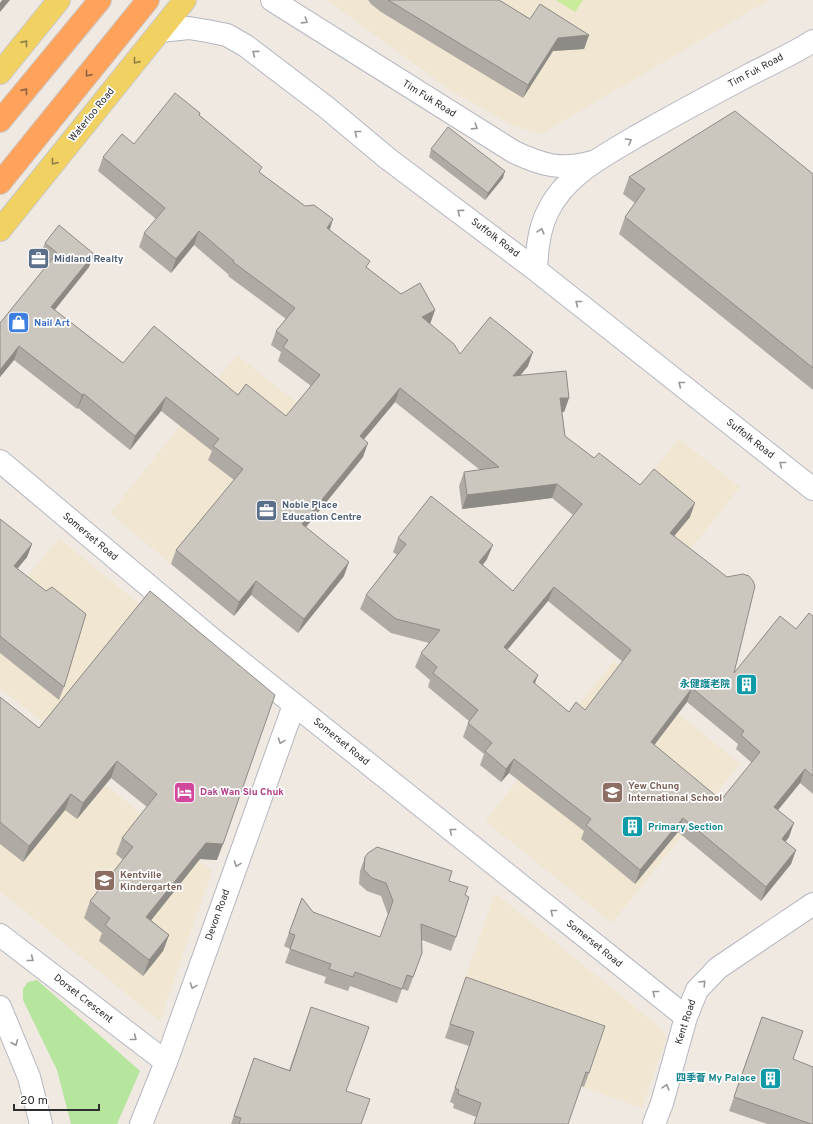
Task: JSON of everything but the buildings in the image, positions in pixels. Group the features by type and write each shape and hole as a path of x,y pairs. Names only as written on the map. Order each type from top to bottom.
{"highway":[{"path":"0,121 100,0"},
{"path":"0,183 148,0"}],"main road":[{"path":"0,73 59,0"},
{"name":"Waterloo Road","path":"0,230 185,0"}],"street":[{"name":"Tim Fuk Road","path":"272,0 514,152 533,161 562,167 578,166 596,161"},
{"name":"Suffolk Road","path":"160,31 189,28 207,31 227,35 246,46 326,108 387,158 536,270 813,488"},
{"name":"Tim Fuk Road","path":"536,270 537,245 548,211 560,191 572,179 596,161 691,106 813,41"},
{"name":"Somerset Road","path":"0,461 212,639 686,1017"},
{"name":"Devon Road","path":"141,1124 166,1062 294,705"},
{"name":"Kent Road","path":"654,1124 662,1103 686,1017 697,990 718,968 813,904"},
{"name":"Dorset Crescent","path":"0,935 166,1062"},
{"path":"0,1007 30,1077 41,1124"}],"shaded area":[{"path":"327,0 769,0 541,134 514,126 450,90"},
{"path":"237,355 301,406 171,564 110,513"},
{"path":"679,439 740,487 609,652 547,600"},
{"path":"59,538 144,608 48,726 0,688 0,611"},
{"name":"Yew Chung International School","path":"614,661 740,764 612,923 485,821"},
{"name":"Kentville Kindergarten","path":"42,733 212,871 160,1021 0,891 0,785"},
{"path":"495,893 663,1030 666,1037 665,1042 642,1108 444,1038"}],"green space":[{"path":"556,0 583,0 575,12"},
{"path":"37,980 140,1071 117,1124 71,1124 57,1070 23,1000 23,989 28,982"}],"place":[{"name":"Midland Realty","path":"38,259"},
{"name":"Nail Art","path":"18,323"},
{"name":"Noble Place Education Centre","path":"267,511"},
{"name":"永健護老院","path":"746,684"},
{"name":"Dak Wan Siu Chuk","path":"185,792"},
{"name":"Yew Chung International School","path":"612,792"},
{"name":"Primary Section","path":"633,827"},
{"name":"Kentville Kindergarten","path":"104,881"},
{"name":"四季薈 My Palace","path":"771,1078"}]}
